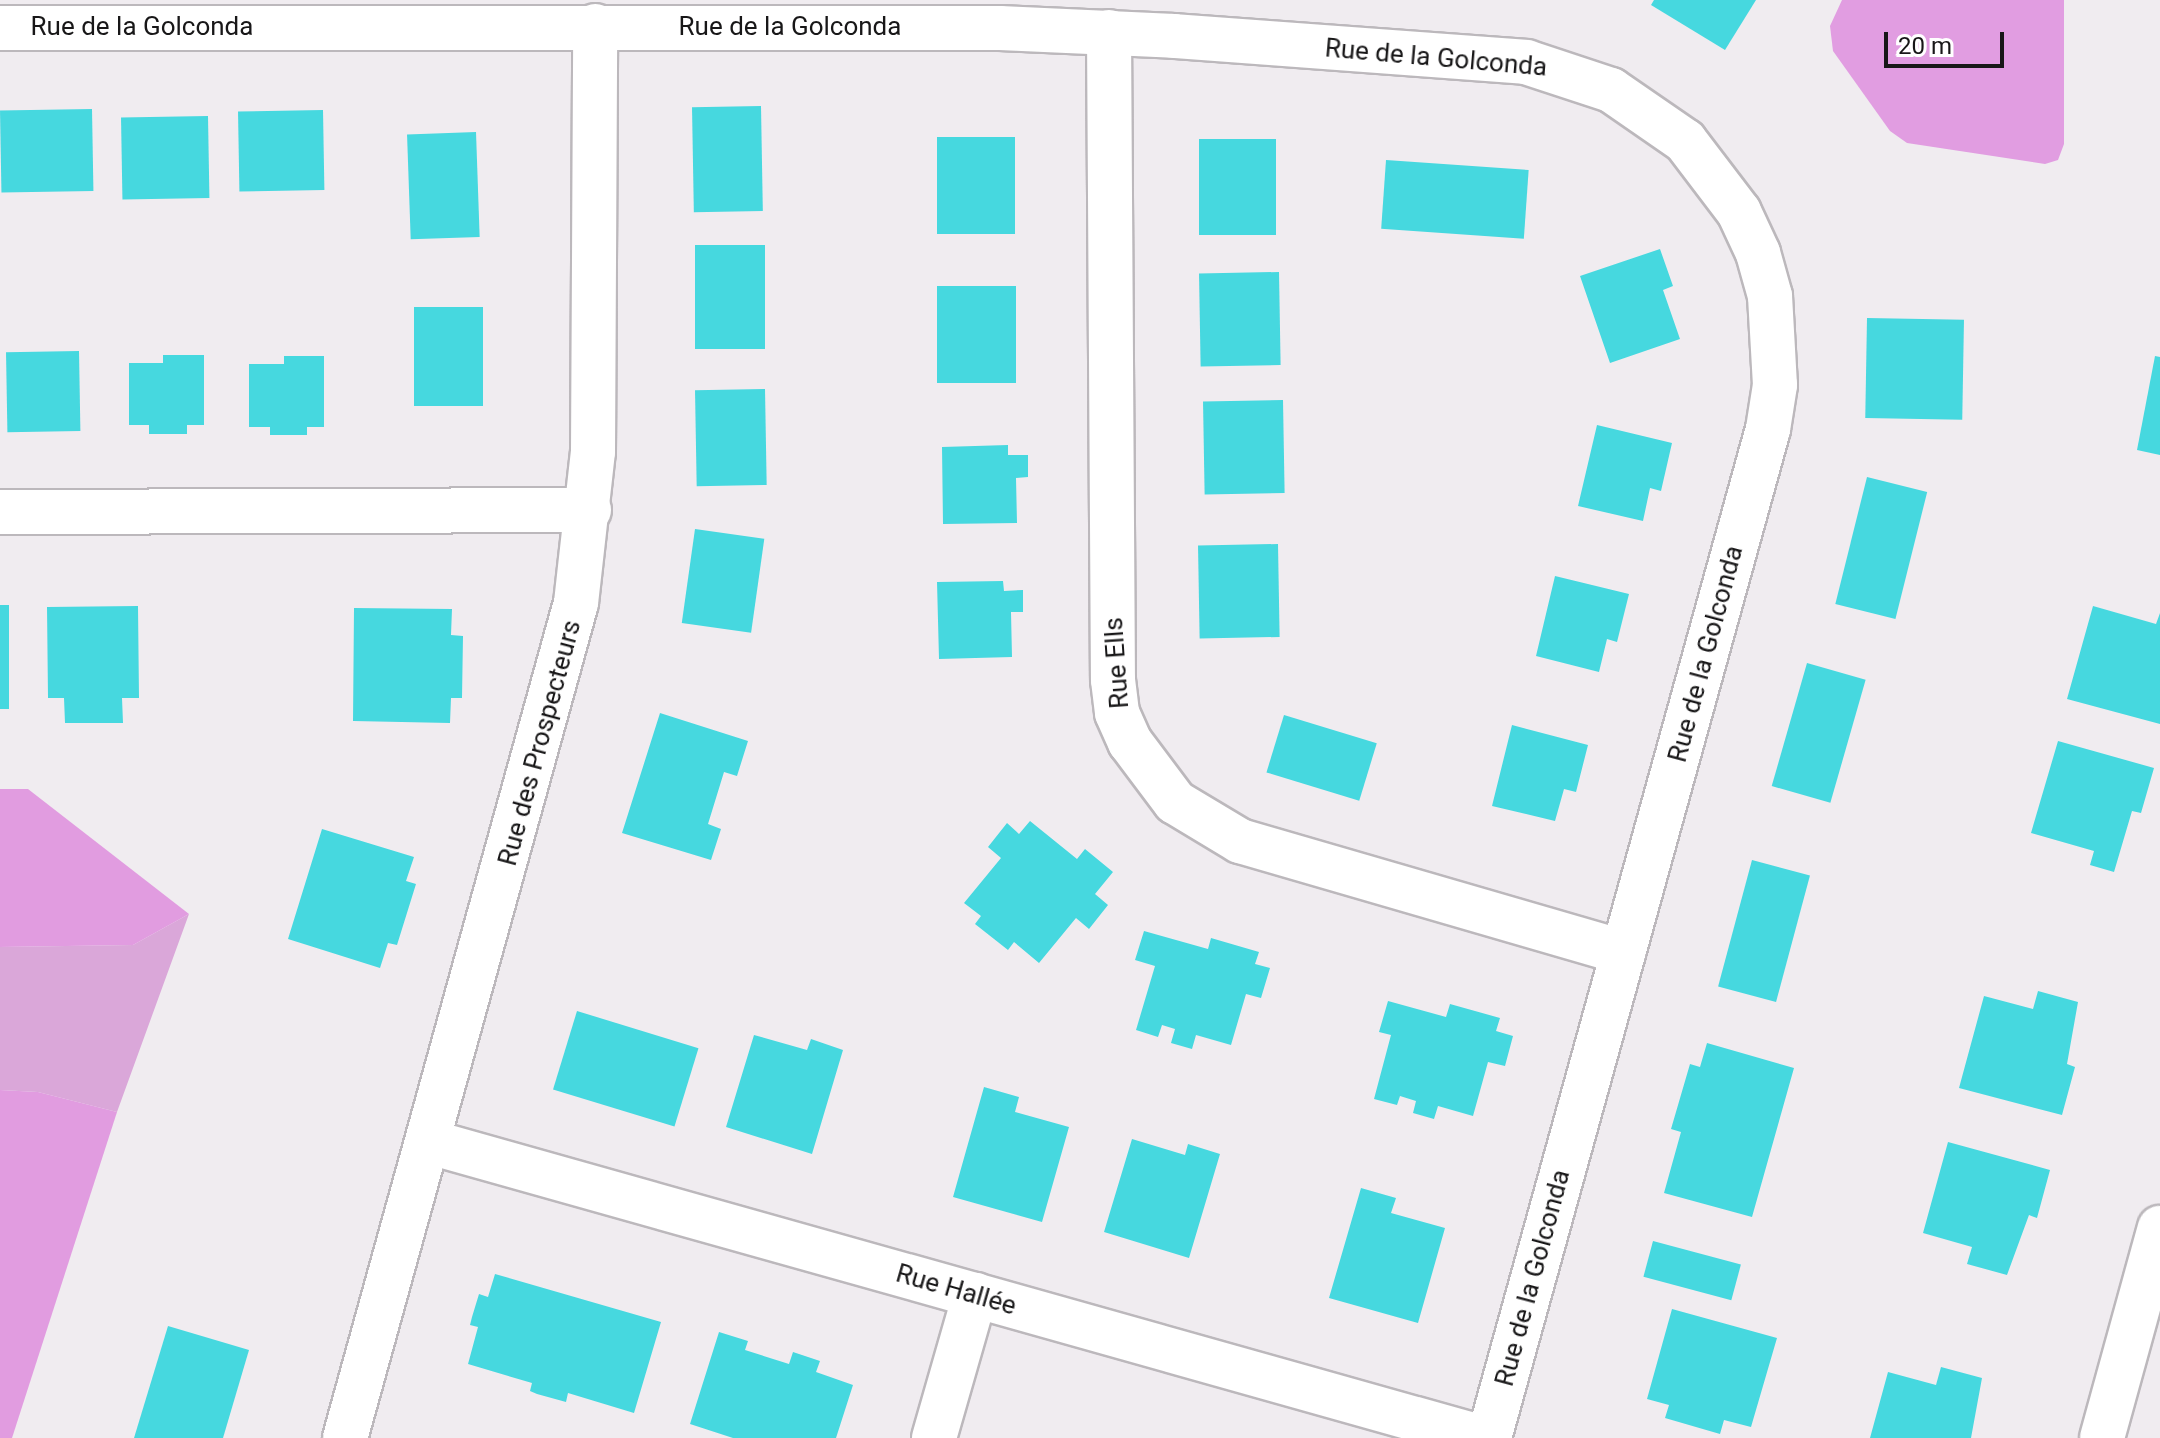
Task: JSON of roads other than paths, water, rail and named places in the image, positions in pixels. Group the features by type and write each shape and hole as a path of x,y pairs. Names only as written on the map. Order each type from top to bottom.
{"street":[{"name":"Rue de la Golconda","path":"0,28 595,26 1109,32 1526,62 1570,73 1611,90 1685,141 1739,212 1770,296 1776,340 1773,399 1623,952 1486,1438"},
{"name":"Rue des Prospecteurs","path":"345,1438 567,649 589,510 595,26"},
{"name":"Rue Ells","path":"1109,32 1113,680 1117,713 1130,742 1175,802 1240,841 1623,952"},
{"path":"0,512 589,510"},
{"name":"Rue Hallée","path":"430,1142 1486,1438"},
{"path":"2102,1438 2160,1228"},
{"path":"934,1438 975,1295"}]}
